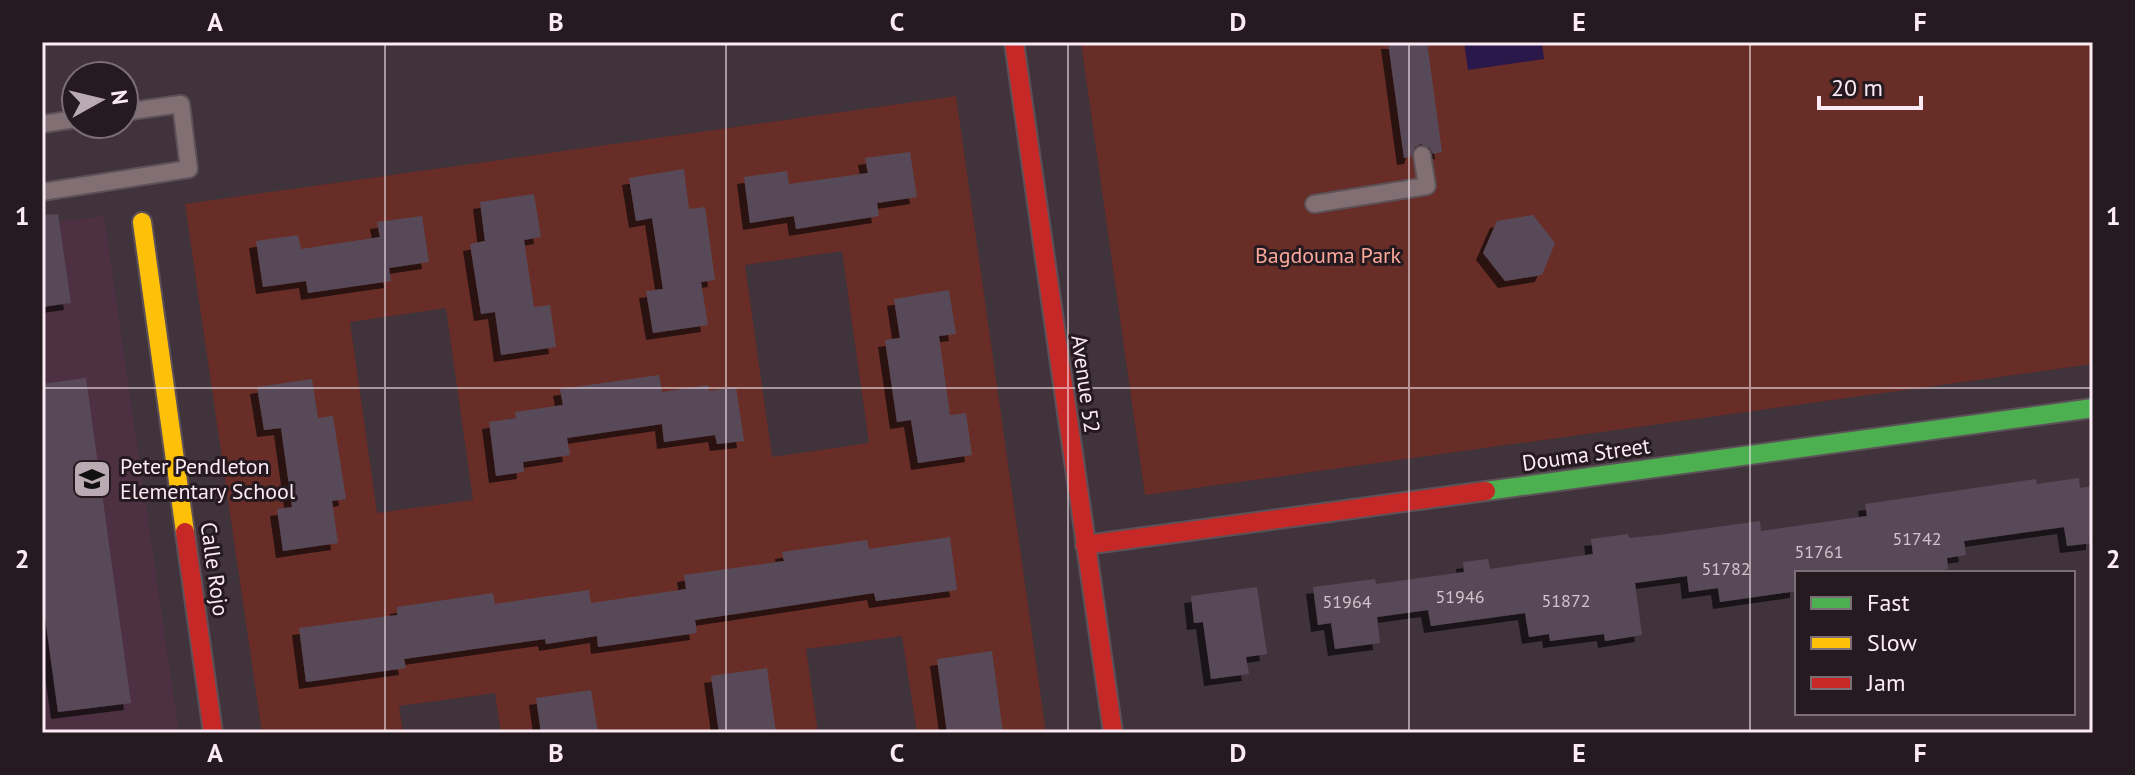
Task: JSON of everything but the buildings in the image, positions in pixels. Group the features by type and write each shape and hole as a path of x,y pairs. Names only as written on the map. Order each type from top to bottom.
{"street":[{"name":"Avenue 52","path":"1014,42 1113,733"},
{"name":"Calle Rojo","path":"142,222 213,733"},
{"name":"Douma Street","path":"1085,545 2093,408"}],"lane":[{"path":"42,192 189,169 181,104 140,110"},
{"path":"1314,204 1427,186 1422,155"}],"shaded area":[{"path":"1464,42 1542,42 1544,59 1468,70"},
{"name":"Peter Pendleton Elementary School","path":"104,216 179,733 42,733 42,224"}],"green space":[{"name":"Bagdouma Park","path":"1081,42 2093,42 2093,364 1145,495"},
{"path":"956,96 1046,733 917,733 902,636 806,649 818,733 501,733 495,693 399,706 403,733 262,733 185,204","holes":["842,251 869,443 772,457 745,265","446,308 473,500 377,513 350,322"]}],"traffic: fast":[{"path":"1486,491 2093,408"}],"traffic: slow":[{"path":"142,222 185,532"}],"traffic: jam":[{"path":"1014,42 1113,733"},
{"path":"1085,545 1486,491"},
{"path":"185,532 213,733"}],"place":[{"name":"Peter Pendleton Elementary School","path":"92,479"}]}
